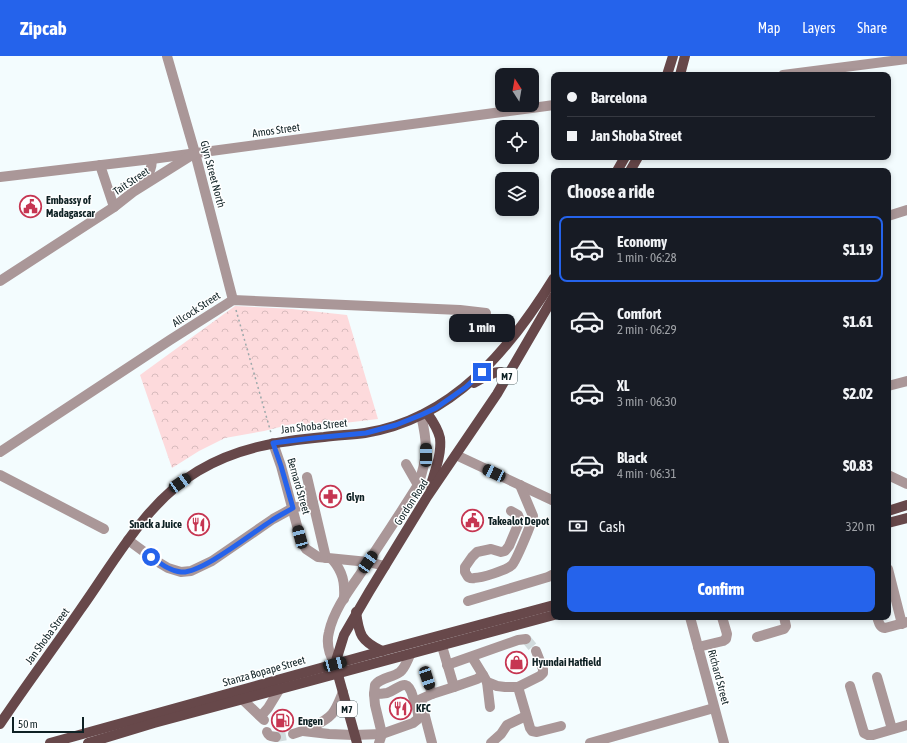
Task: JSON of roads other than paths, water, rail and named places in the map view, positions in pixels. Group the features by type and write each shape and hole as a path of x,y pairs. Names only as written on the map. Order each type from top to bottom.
{"main road":[{"path":"668,72 673,56"},
{"path":"681,72 685,56"},
{"name":"Jan Shoba Street","path":"0,724 81,610 128,540 164,496 180,483 212,463 250,449 273,443 307,438 366,433 396,425 424,414 466,387 488,365 523,325 551,283"},
{"name":"Gordon Road","path":"356,739 335,664 344,635 356,612 428,497 497,394 551,301"},
{"path":"466,387 494,373 500,372 507,376"},
{"path":"424,414 431,420 440,437 438,461 428,497"},
{"path":"891,510 906,505"},
{"path":"891,522 907,518"},
{"name":"Stanza Bopape Street","path":"50,743 551,606"},
{"path":"356,612 359,627 364,639 372,646 382,651"},
{"name":"Stanza Bopape Street","path":"88,743 154,723 551,616"}],"street":[{"name":"Glyn Street North","path":"168,56 233,300"},
{"path":"806,72 907,59"},
{"name":"Amos Street","path":"0,177 152,159 551,105"},
{"name":"Tait Street","path":"0,281 114,207 133,192 195,153"},
{"path":"133,192 147,177 151,168 152,159"},
{"path":"100,165 114,207"},
{"path":"891,215 907,210"},
{"name":"Allcock Street","path":"0,452 233,300 460,310 486,313"},
{"path":"891,385 907,381"},
{"name":"Gordon Road","path":"335,664 329,652 328,637 332,620 418,485 426,455 424,414"},
{"name":"Bernard Street","path":"273,443 281,466 300,537 305,547 318,557 368,562 385,566"},
{"path":"456,455 551,500"},
{"path":"418,485 406,464 424,466"},
{"path":"0,475 104,529"},
{"path":"891,476 907,484"},
{"path":"307,477 329,559 337,565 342,575 345,587 344,599"},
{"path":"512,511 518,515 520,520 508,549 503,552 491,549 476,552 465,567 465,574 468,577 473,579 505,570 513,565 532,519 532,513 520,485"},
{"path":"532,513 542,495"},
{"path":"128,540 168,568 181,572 191,571 212,561 293,508 313,503"},
{"path":"508,549 518,554"},
{"path":"468,601 551,576"},
{"path":"878,620 881,627 885,628 904,623 903,609 891,577"},
{"name":"Richard Street","path":"691,620 724,743"},
{"path":"698,647 726,639 727,634 723,620"},
{"path":"757,637 784,628 786,626 786,620"},
{"path":"447,665 518,640 526,639"},
{"path":"442,646 454,687"},
{"path":"432,743 421,701 422,699 432,694 477,679 485,678 497,686 518,687 543,673 543,668 536,651"},
{"path":"380,738 375,705 375,685 381,679 401,671 410,655"},
{"path":"472,656 485,678 490,707"},
{"path":"876,677 892,729"},
{"path":"427,678 432,694"},
{"path":"303,731 356,739 380,738 418,719 418,712 411,689 407,685 399,686 384,694 374,694"},
{"path":"850,686 864,733 873,735 907,725"},
{"path":"518,687 532,731 537,732 561,726"},
{"path":"243,700 262,718 279,690"},
{"path":"293,734 324,721 332,714 343,692"},
{"path":"590,743 714,708"},
{"path":"491,743 501,734 507,724 526,716"},
{"path":"267,732 268,735 276,737"}],"tunnel":[{"path":"526,639 536,651"},
{"path":"276,737 293,734"}],"place":[{"name":"Embassy of Madagascar","path":"30,206"},
{"name":"Glyn","path":"330,497"},
{"name":"Takealot Depot","path":"472,521"},
{"name":"Snack a Juice","path":"198,524"},
{"name":"Hyundai Hatfield","path":"516,662"},
{"name":"KFC","path":"400,708"},
{"name":"Engen","path":"283,721"}]}
